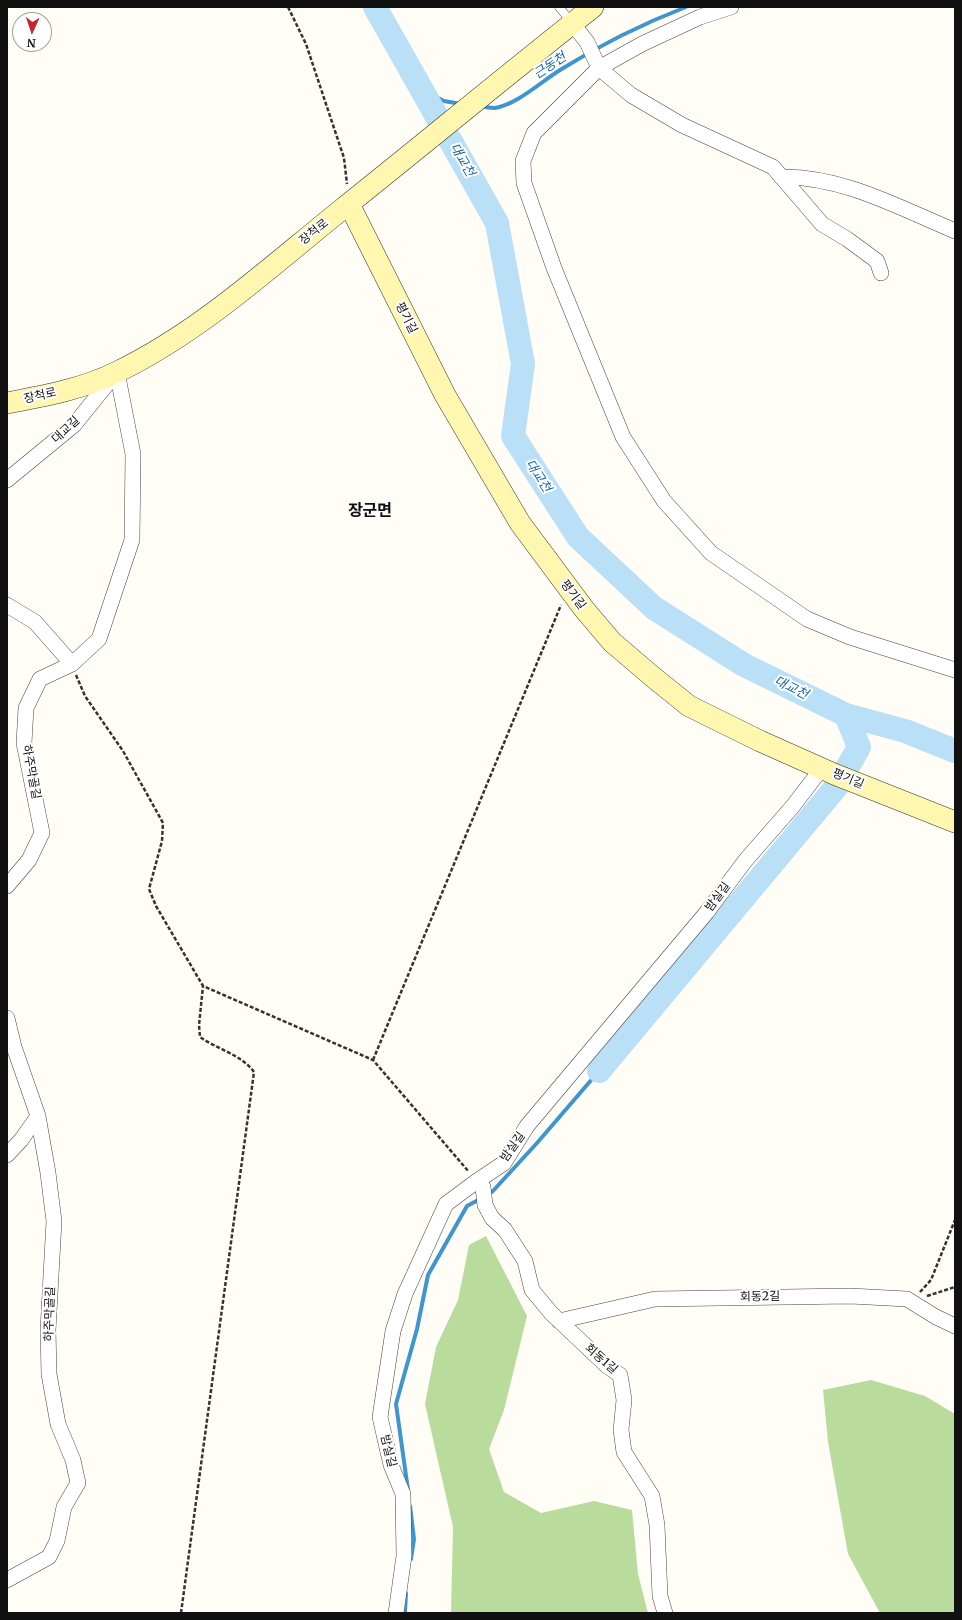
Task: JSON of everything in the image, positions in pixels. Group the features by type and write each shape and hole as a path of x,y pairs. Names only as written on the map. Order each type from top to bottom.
{"main road":[{"name":"장척로","path":"7,403 85,385 117,372 154,352 196,325 366,192 592,7"},
{"name":"평기길","path":"349,204 445,395 520,524 568,588 612,642 653,678 689,706 760,741 835,774 955,822"}],"street":[{"path":"731,7 700,17 597,64 534,133 523,161 524,183 554,268 623,437 664,501 711,553 807,619 850,637 955,670"},
{"path":"568,26 587,42 597,64 637,99 682,125 773,167 822,224 847,239 877,261 881,273"},
{"path":"781,177 804,177 848,187 955,231"},
{"name":"대교길","path":"7,480 74,425 117,372"},
{"name":"하주막골길","path":"7,886 29,860 42,833 24,743 26,708 40,679 72,664 99,639 132,540 133,454 117,372"},
{"path":"7,605 35,622 72,664"},
{"name":"밤실길","path":"396,1613 404,1556 403,1494 391,1465 380,1417 393,1331 405,1294 446,1204 480,1184 504,1163 527,1126 707,912 745,861 793,806 835,774"},
{"name":"하주막골길","path":"7,1018 14,1048 38,1116 48,1173 54,1221 48,1330 49,1374 58,1424 73,1460 78,1483 64,1507 57,1541 49,1557 7,1580"},
{"path":"7,1155 21,1140 38,1116"},
{"name":"회동1길","path":"480,1184 485,1205 492,1218 505,1230 525,1262 532,1290 559,1321 607,1366 620,1375 624,1400 621,1430 624,1452 652,1496 657,1525 660,1596 665,1613"},
{"name":"회동2길","path":"559,1321 654,1299 850,1296 907,1299 936,1317 955,1326"}],"lane":[{"path":"559,7 568,26"}],"path":[{"path":"288,7 306,44 344,158 349,204"},
{"path":"373,1060 568,588"},
{"path":"72,664 85,696 123,751 163,823 162,841 149,889 156,906 203,986 373,1060 480,1184"},
{"path":"181,1613 254,1072 247,1063 214,1047 200,1037 199,1025 203,986"},
{"path":"911,1301 931,1280 955,1220"},
{"path":"911,1301 955,1287"}],"green space":[{"path":"486,1236 527,1316 504,1410 489,1449 504,1492 541,1513 594,1501 632,1510 638,1574 648,1613 451,1613 453,1527 425,1404 436,1347 458,1300 469,1245"},
{"path":"871,1380 925,1396 955,1414 955,1613 880,1613 848,1554 828,1442 823,1390"}],"waterway":[{"name":"대교천","path":"375,7 497,223 523,364 513,436 578,537 654,608 744,665 846,715 905,731 955,751"},
{"name":"근동천","path":"480,106 495,108 504,106 529,92 560,70 590,52 653,20 686,7"},
{"name":"근동천","path":"421,89 444,101 461,104"},
{"path":"599,1071 837,786 859,747 846,715"},
{"path":"487,1194 492,1192 537,1143 599,1071"},
{"path":"408,1490 396,1404 417,1329 428,1275 467,1206 482,1198"},
{"path":"410,1506 414,1539 411,1559"},
{"path":"405,1613 406,1593"}],"district":[{"name":"장군면","path":"370,511"}]}
